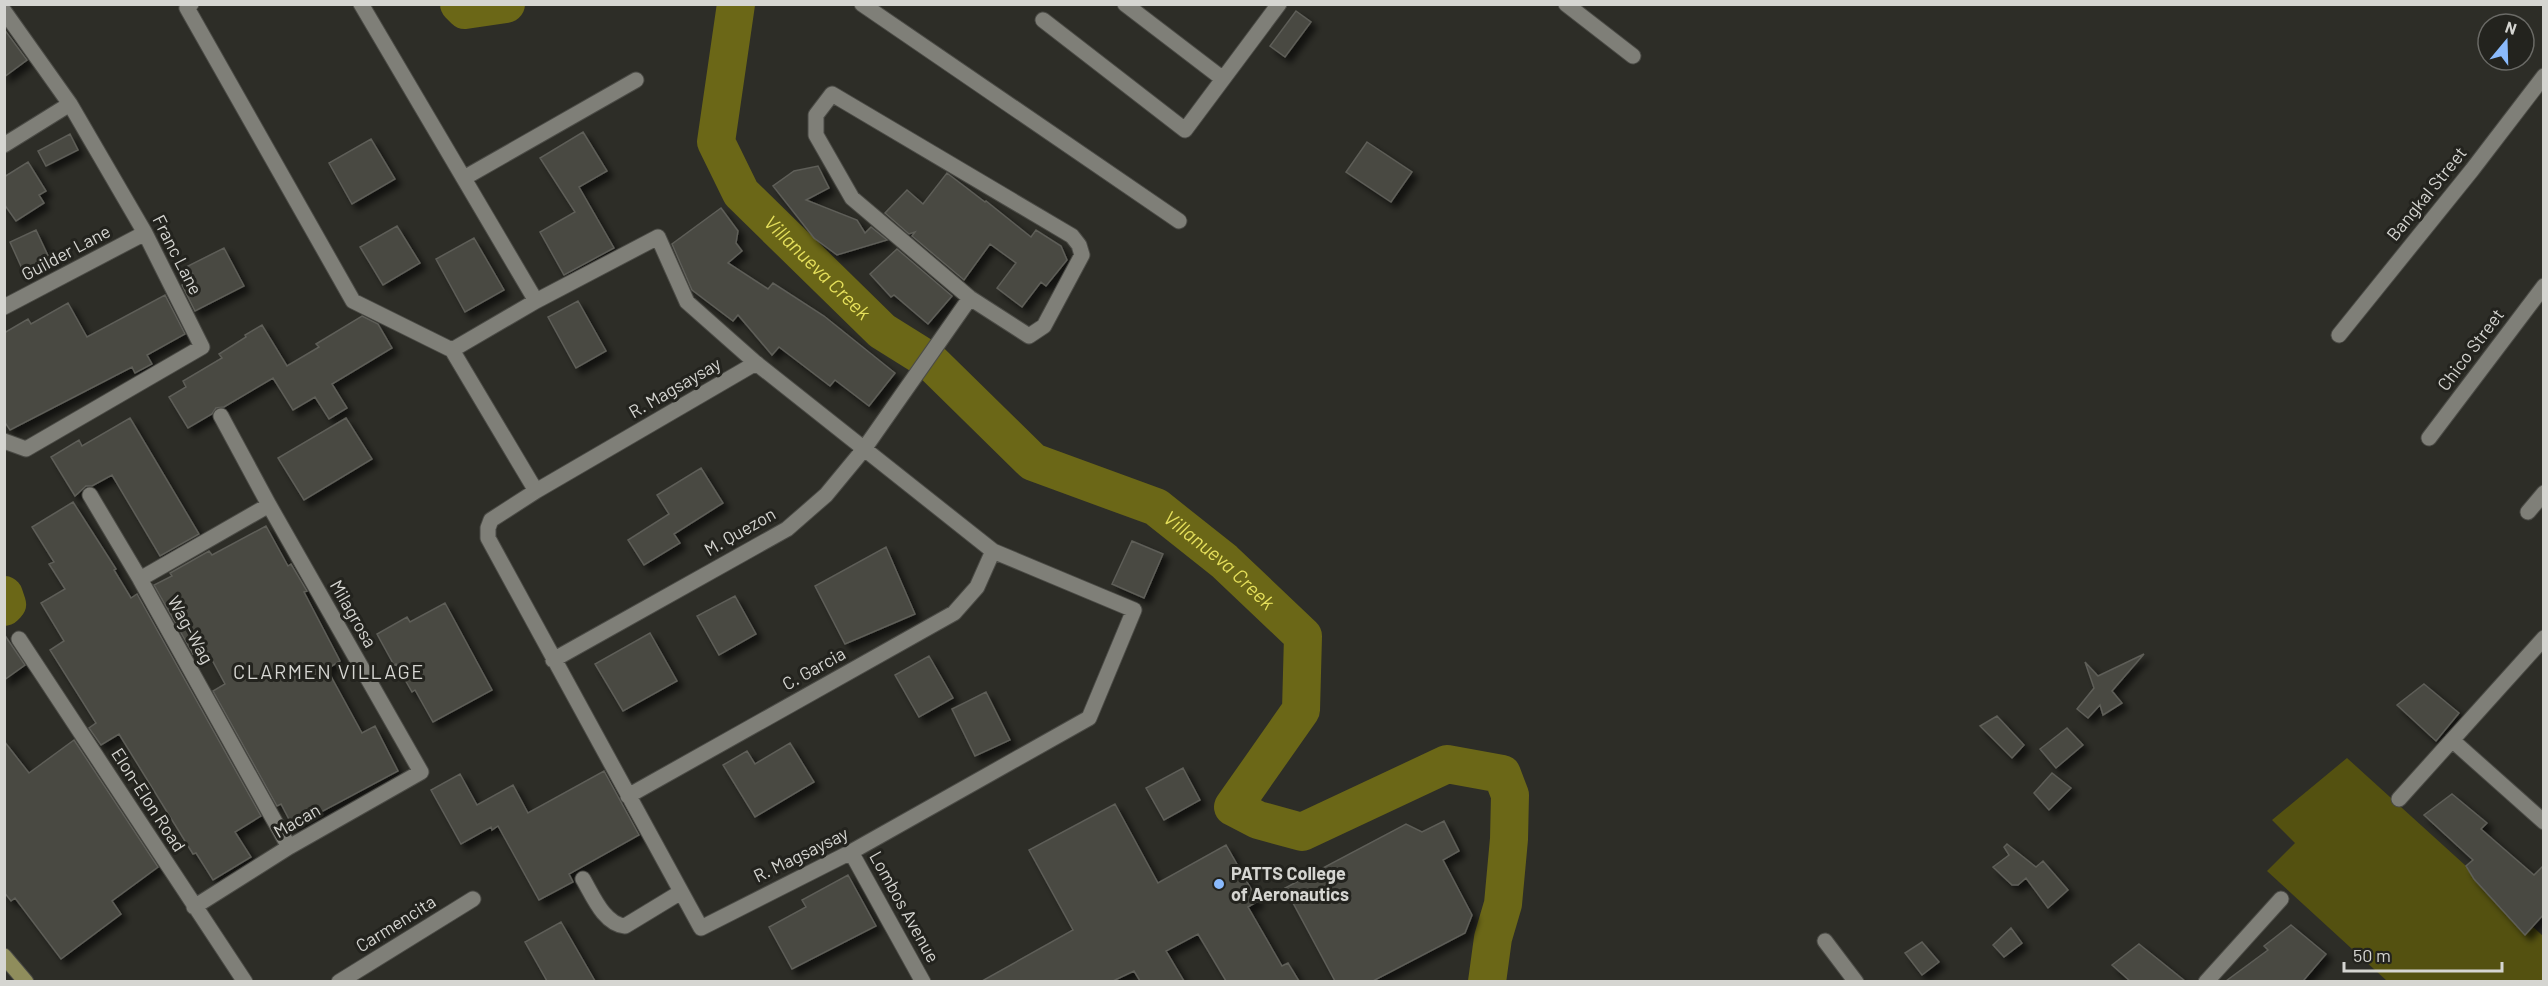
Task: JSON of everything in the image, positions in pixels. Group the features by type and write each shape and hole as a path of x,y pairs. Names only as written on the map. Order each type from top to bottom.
{"main road":[{"path":"4,956 26,981"}],"street":[{"path":"191,4 187,8 354,301 452,350 536,491"},
{"path":"361,4 536,301 452,350"},
{"path":"862,4 1179,221"},
{"path":"1125,4 1223,79"},
{"path":"1043,20 1185,130 1279,4"},
{"path":"1566,4 1633,56"},
{"name":"Franc Lane","path":"4,11 70,104 146,233 202,347 26,449 4,441"},
{"name":"Bangkal Street","path":"2339,335 2472,171 2544,76"},
{"path":"464,178 636,80"},
{"path":"832,94 1072,236 1079,245 1082,255 1044,326 1029,336 970,298 852,198 816,135 816,115 832,94"},
{"path":"4,145 70,104"},
{"name":"Guilder Lane","path":"4,307 146,233"},
{"name":"R. Magsaysay","path":"536,301 658,237 687,302 756,363 993,551 1134,610 1089,718 851,852 701,928 488,538 488,528 491,520 536,491 756,363"},
{"name":"Chico Street","path":"2429,438 2544,286"},
{"name":"M. Quezon","path":"553,660 787,530 826,495 864,449 970,298"},
{"name":"Milagrosa","path":"222,416 269,505 421,772"},
{"path":"2528,512 2544,493"},
{"name":"Wag-Wag","path":"90,495 140,579 289,847"},
{"path":"140,579 269,505"},
{"name":"C. Garcia","path":"628,796 954,612 977,587 993,551"},
{"path":"2399,799 2544,638"},
{"name":"Elon-Elon Road","path":"19,639 245,981"},
{"path":"2452,740 2544,822"},
{"name":"Macan","path":"194,907 289,847 421,772"},
{"name":"Lombos Avenue","path":"851,852 923,981"},
{"path":"583,879 605,915 613,924 619,926 626,926 681,892"},
{"name":"Carmencita","path":"339,981 473,899"},
{"path":"2206,981 2281,899"},
{"path":"1826,941 1856,981"}],"shaded area":[{"path":"2347,758 2543,936 2543,981 2387,981 2267,871 2295,843 2272,820"}],"building":[{"path":"1296,11 1311,22 1285,57 1270,46"},
{"path":"4,29 27,60 4,77"},
{"path":"583,132 607,171 579,187 614,248 564,275 540,232 575,212 540,158"},
{"path":"70,134 78,150 46,166 38,151"},
{"path":"371,139 395,179 352,204 329,163"},
{"path":"1367,142 1412,172 1391,202 1346,172"},
{"path":"28,162 46,191 39,195 44,203 16,221 4,204 4,177"},
{"path":"818,166 829,188 806,200 857,220 865,233 871,227 887,240 837,255 814,238 773,186 794,171"},
{"path":"947,173 1031,237 1036,230 1061,246 1067,260 1046,286 1041,282 1022,307 997,288 1016,263 990,244 964,280 912,236 915,232 909,234 885,213 907,190 923,204"},
{"path":"721,208 738,231 736,243 742,251 728,263 768,289 773,283 824,316 895,373 869,406 835,380 830,386 779,347 772,355 738,315 733,321 692,290 672,244"},
{"path":"397,226 420,263 383,285 360,247"},
{"path":"36,230 50,260 24,273 10,242"},
{"path":"474,238 504,290 465,312 436,259"},
{"path":"224,248 244,286 195,311 182,285 195,278 188,266"},
{"path":"897,249 952,296 928,324 894,295 891,297 870,274"},
{"path":"165,295 185,334 147,355 152,364 135,373 132,367 10,430 4,421 4,333 28,319 31,324 68,303 87,337"},
{"path":"578,301 606,351 576,368 548,317"},
{"path":"362,316 378,324 392,348 332,384 347,408 329,419 315,397 293,410 273,378 224,407 216,408 212,414 188,428 169,397 186,387 183,381 222,358 219,354 262,325 287,366 319,347 316,344"},
{"path":"130,418 199,534 160,556 112,475 92,486 86,486 75,496 51,457 79,440 82,446"},
{"path":"346,418 372,459 304,500 278,458"},
{"path":"701,468 723,503 674,534 680,543 644,565 628,540 669,514 657,495"},
{"path":"73,502 116,569 114,570 131,598 137,594 261,816 235,832 251,857 213,880 196,853 193,854 119,734 101,745 89,728 96,723 50,650 64,641 41,603 65,589 49,564 54,562 32,527"},
{"path":"266,526 288,566 291,564 307,591 304,592 340,661 327,669 362,733 375,726 398,771 293,827 281,804 277,806 213,691 225,684 205,647 193,654 154,585 172,576 170,573 209,551 212,555"},
{"path":"1132,541 1163,554 1144,598 1112,584"},
{"path":"886,547 915,614 845,644 815,586"},
{"path":"735,596 756,634 719,655 697,616"},
{"path":"445,603 492,690 433,722 415,690 412,692 396,664 394,665 377,634 407,617 410,622"},
{"path":"650,633 677,681 623,711 595,664"},
{"path":"4,634 25,665 4,680"},
{"path":"2144,654 2112,691 2122,703 2103,715 2100,705 2088,718 2077,709 2094,688 2085,662 2098,676"},
{"path":"929,656 953,698 919,717 895,675"},
{"path":"2424,684 2459,713 2436,741 2397,705"},
{"path":"986,692 1010,740 975,756 952,709"},
{"path":"1997,716 2024,745 2012,758 1980,726"},
{"path":"2067,728 2083,745 2056,768 2040,749"},
{"path":"74,740 158,867 112,901 121,914 61,959 15,898 11,901 4,892 4,741 29,773"},
{"path":"790,743 814,782 755,817 723,765 747,751 755,764"},
{"path":"1183,768 1200,800 1164,820 1146,788"},
{"path":"604,771 639,835 569,874 573,882 539,900 498,826 492,830 491,827 461,844 431,790 460,774 477,805 513,785 528,813"},
{"path":"2052,773 2071,788 2049,810 2034,793"},
{"path":"2452,794 2487,823 2481,829 2534,875 2544,865 2544,914 2525,935 2474,879 2466,866 2473,860 2424,815"},
{"path":"1115,804 1158,883 1226,845 1258,901 1248,907 1282,966 1288,963 1299,981 1226,981 1198,934 1166,951 1184,981 1140,981 1134,971 1113,981 982,981 1073,930 1029,850"},
{"path":"1444,821 1459,851 1443,860 1472,915 1465,933 1373,981 1335,981 1285,888 1406,824 1422,832"},
{"path":"2007,844 2036,867 2043,861 2068,890 2048,908 2026,878 2018,885 2012,885 1993,867 2009,855 2004,847"},
{"path":"848,875 876,926 792,969 769,927 806,907 802,900"},
{"path":"561,922 595,981 547,981 525,942"},
{"path":"2291,925 2326,954 2303,981 2226,981 2268,950 2264,946"},
{"path":"2011,928 2022,943 2004,957 1993,945"},
{"path":"1922,942 1939,962 1922,975 1905,953"},
{"path":"2139,944 2185,981 2130,981 2112,965"}],"waterway":[{"name":"Villanueva Creek","path":"459,4 465,10 506,4"},
{"name":"Villanueva Creek","path":"736,4 716,142 741,193 882,331 930,361 1033,462 1156,507 1224,561 1303,636 1301,710 1233,807 1258,820 1302,832 1447,764 1502,774 1510,795 1509,839 1503,904 1493,938 1487,982"},
{"path":"4,595 7,604 4,607"}],"place":[{"name":"PATTS College of Aeronautics","path":"1219,884"}],"district":[{"name":"CLARMEN VILLAGE","path":"329,672"}]}
